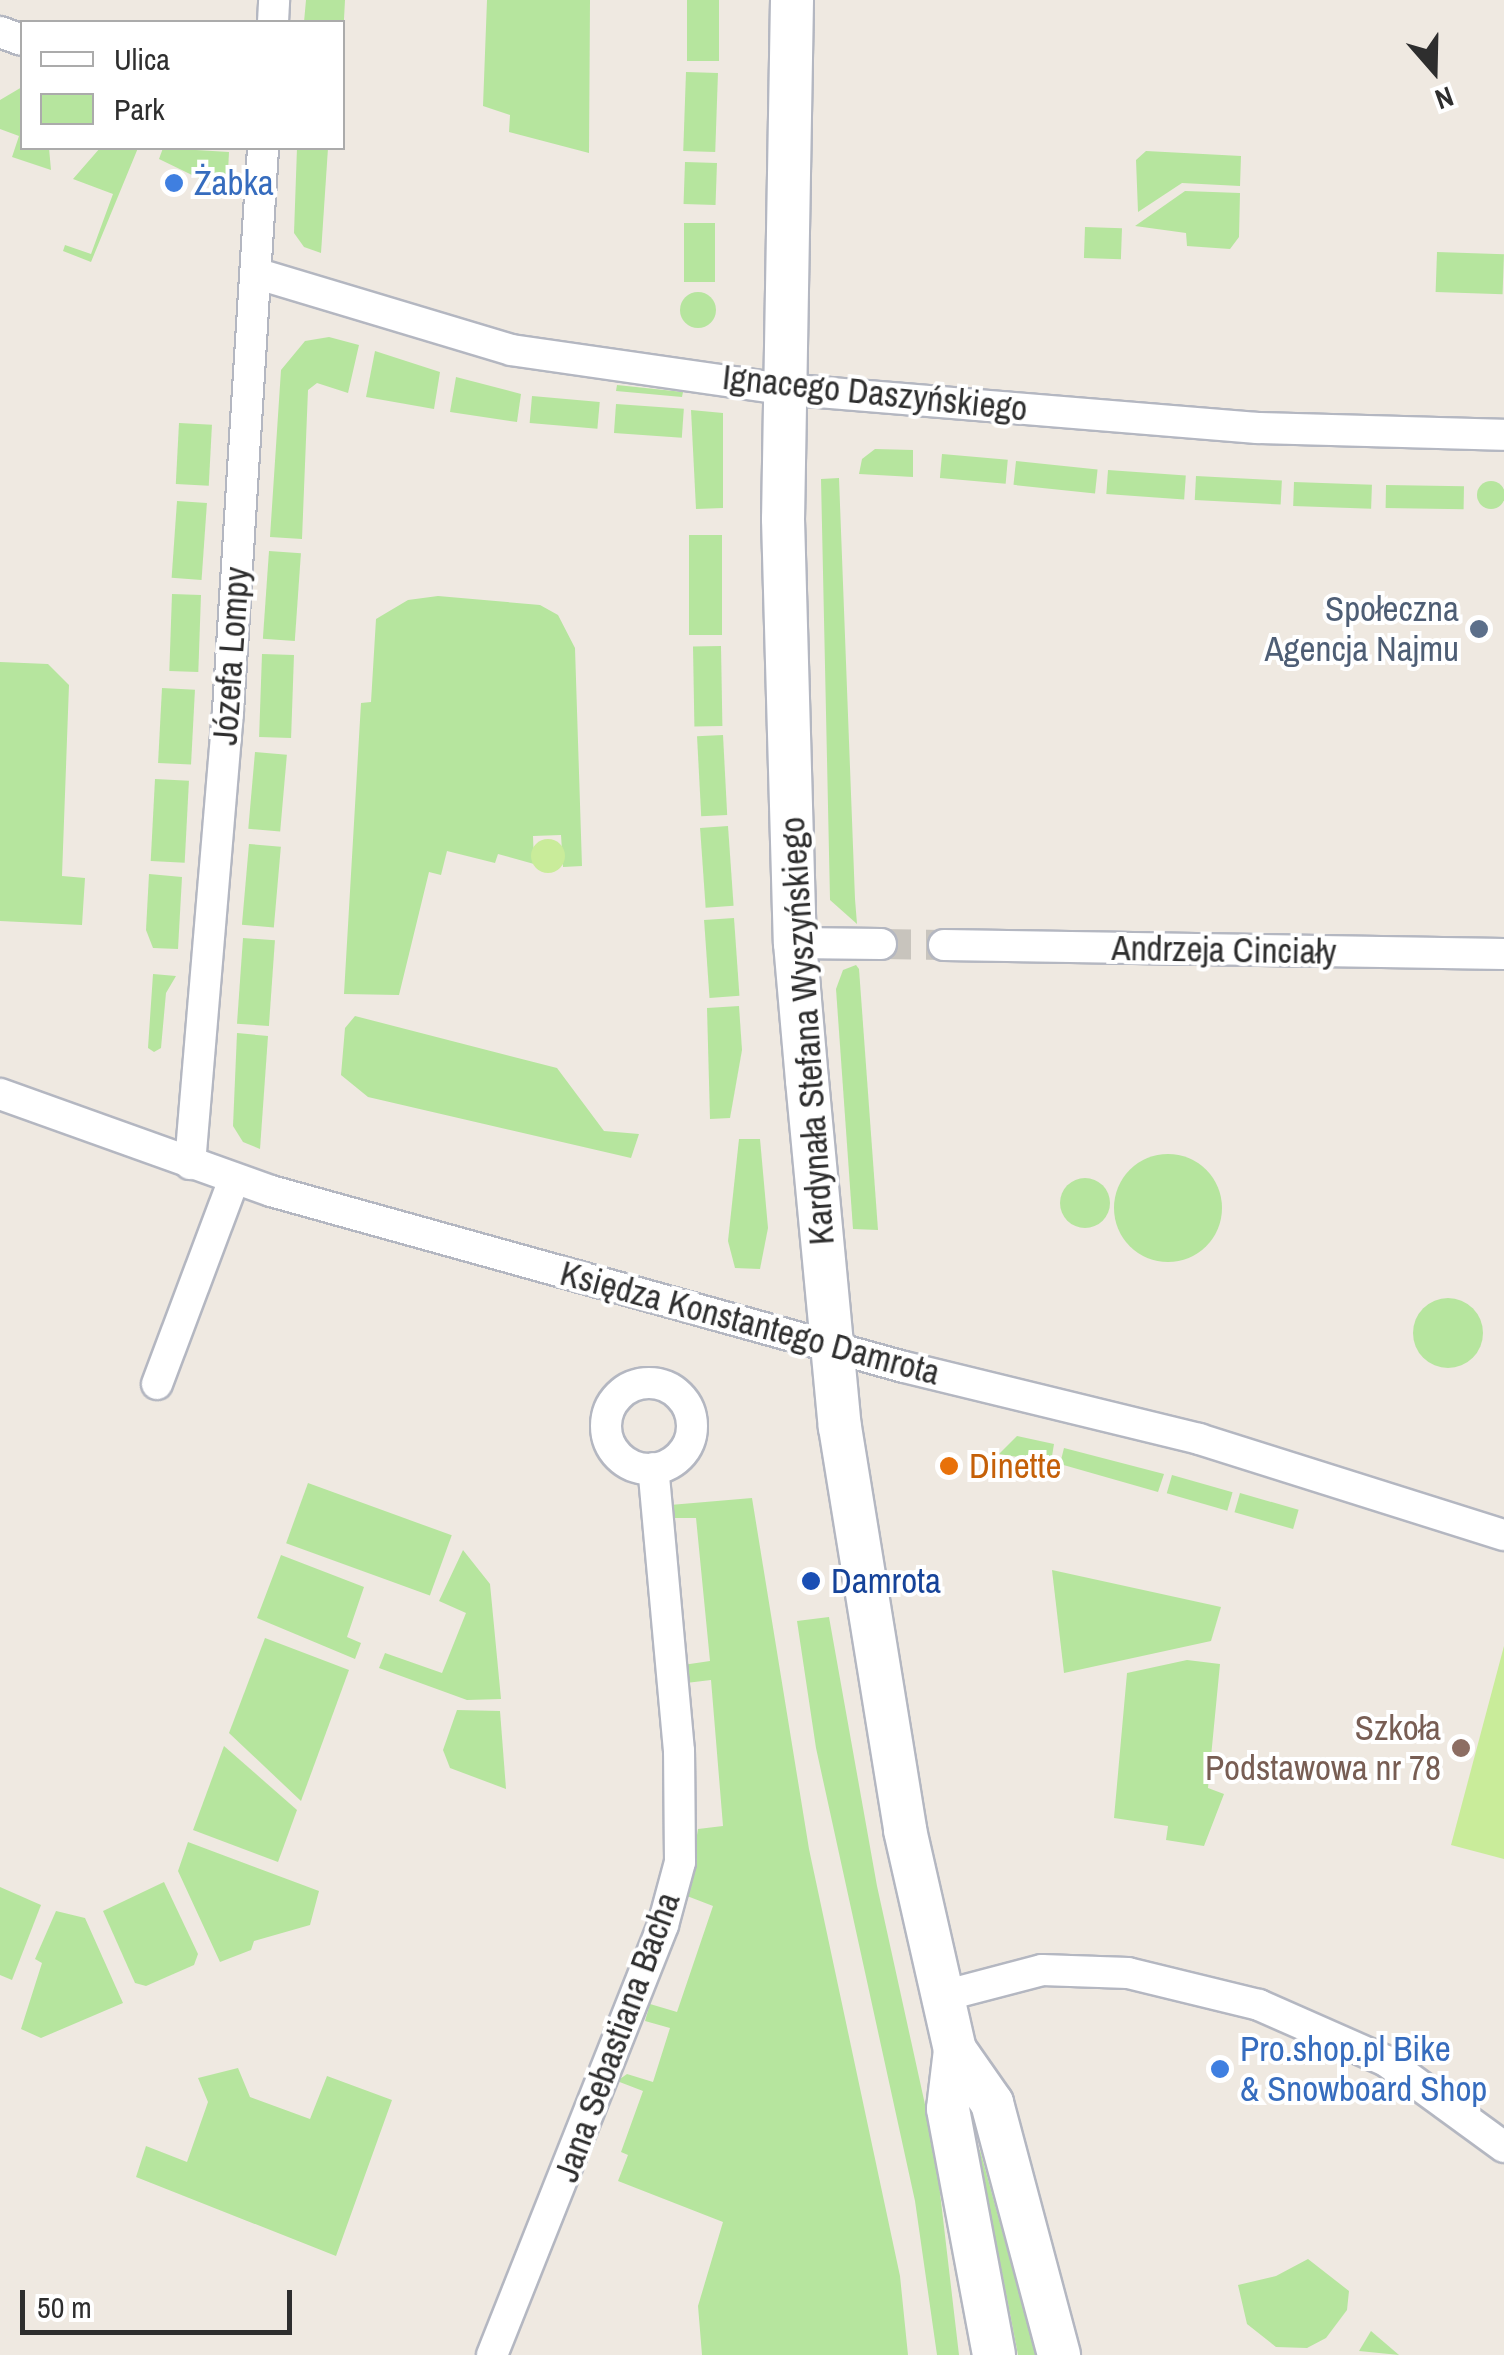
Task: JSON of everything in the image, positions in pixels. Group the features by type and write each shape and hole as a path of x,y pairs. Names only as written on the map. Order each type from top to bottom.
{"main road":[{"name":"Kardynała Stefana Wyszyńskiego","path":"792,0 782,389 795,943 832,1347 905,1830 955,2050 948,2109 994,2355"},
{"name":"Kardynała Stefana Wyszyńskiego","path":"955,2050 992,2103 1059,2355"}],"street":[{"name":"Józefa Lompy","path":"190,1164 258,274 263,150"},
{"name":"Ignacego Daszyńskiego","path":"258,274 511,350 782,389 1257,428 1504,435"},
{"path":"795,943 880,944"},
{"name":"Andrzeja Cinciały","path":"944,945 1504,954"},
{"name":"Księdza Konstantego Damrota","path":"0,1094 234,1179 832,1347 1199,1439 1504,1535"},
{"path":"157,1384 234,1179"},
{"name":"Jana Sebastiana Bacha","path":"492,2355 664,1925 680,1862 679,1751 653,1468"},
{"path":"942,1996 1042,1970 1128,1973 1259,2004 1386,2061 1504,2147"}],"green space":[{"path":"306,0 345,0 344,20 304,20"},
{"path":"487,0 590,0 589,153 509,132 510,115 483,106"},
{"path":"687,0 719,0 719,61 687,61"},
{"path":"686,72 718,73 715,152 683,151"},
{"path":"20,88 20,150 49,150 51,170 12,157 19,136 0,129 0,100"},
{"path":"98,150 137,150 91,262 63,251 65,245 91,254 113,194 73,179"},
{"path":"162,150 229,152 227,192 159,159"},
{"path":"297,150 328,150 321,253 304,247 294,233"},
{"path":"1146,151 1241,156 1240,186 1182,183 1138,212 1136,160"},
{"path":"685,162 717,163 716,205 684,204"},
{"path":"1185,191 1240,193 1239,237 1230,249 1187,246 1186,233 1135,226"},
{"path":"684,223 715,223 715,282 684,282"},
{"path":"1085,227 1122,228 1121,259 1084,258"},
{"path":"1437,252 1504,254 1503,294 1436,292"},
{"path":"698,292 710,298 716,310 710,322 698,328 686,322 680,310 686,298"},
{"path":"329,337 359,345 348,393 317,383 308,390 302,539 270,537 281,370 305,341"},
{"path":"375,351 440,372 434,409 366,397"},
{"path":"456,377 521,394 517,422 450,412"},
{"path":"617,385 683,392 682,397 616,391"},
{"path":"532,396 600,402 597,429 530,423"},
{"path":"616,404 684,409 682,438 614,433"},
{"path":"691,410 723,413 723,508 696,509"},
{"path":"179,423 212,425 209,486 176,484"},
{"path":"875,449 913,450 913,477 859,474 862,459"},
{"path":"942,454 1008,460 1006,484 940,478"},
{"path":"1016,461 1098,470 1095,493 1013,485"},
{"path":"1108,470 1186,475 1184,499 1106,494"},
{"path":"1196,476 1282,481 1281,504 1195,500"},
{"path":"839,478 857,924 830,900 821,479"},
{"path":"1491,481 1501,485 1505,495 1501,505 1491,509 1481,505 1477,495 1481,485"},
{"path":"1294,482 1372,485 1371,509 1293,506"},
{"path":"1386,485 1464,486 1464,509 1386,508"},
{"path":"177,501 207,503 202,580 172,578"},
{"path":"689,535 722,535 722,635 689,635"},
{"path":"269,551 301,553 295,641 263,639"},
{"path":"172,594 201,595 198,672 169,671"},
{"path":"438,596 540,605 558,615 575,648 582,866 563,867 561,835 533,836 534,864 498,854 495,863 447,851 441,875 429,872 399,995 344,994 361,703 371,702 376,619 408,600"},
{"path":"693,646 721,646 722,726 694,726"},
{"path":"262,654 294,655 291,738 259,737"},
{"path":"0,662 48,664 69,685 62,876 85,878 82,925 0,921"},
{"path":"162,688 195,690 191,765 158,763"},
{"path":"723,735 727,815 701,816 697,736"},
{"path":"255,752 287,755 280,831 248,829"},
{"path":"155,779 189,781 185,863 151,861"},
{"path":"728,826 734,906 706,908 700,828"},
{"path":"548,839 560,844 565,856 560,868 548,873 536,868 531,856 536,844"},
{"path":"249,844 281,847 274,927 242,925"},
{"path":"149,874 182,877 178,949 153,948 146,930"},
{"path":"734,918 739,996 710,998 704,920"},
{"path":"243,938 275,940 269,1026 237,1024"},
{"path":"856,965 878,1230 853,1229 836,989 843,970"},
{"path":"153,974 176,976 166,993 161,1048 154,1052 148,1048"},
{"path":"739,1006 742,1050 730,1118 710,1119 707,1008"},
{"path":"355,1016 557,1068 604,1131 639,1134 631,1158 368,1097 341,1075 345,1028"},
{"path":"237,1033 268,1036 260,1149 243,1142 233,1126"},
{"path":"739,1139 760,1139 768,1228 760,1269 735,1268 728,1241"},
{"path":"1168,1154 1189,1158 1206,1170 1218,1187 1222,1208 1218,1229 1206,1246 1189,1258 1168,1262 1147,1258 1130,1246 1118,1229 1114,1208 1118,1187 1130,1170 1147,1158"},
{"path":"1085,1178 1103,1185 1110,1203 1103,1221 1085,1228 1067,1221 1060,1203 1067,1185"},
{"path":"1448,1298 1473,1308 1483,1333 1473,1358 1448,1368 1423,1358 1413,1333 1423,1308"},
{"path":"1017,1436 1054,1444 1051,1462 999,1454"},
{"path":"1064,1448 1164,1474 1158,1492 1060,1464"},
{"path":"1172,1475 1233,1492 1227,1511 1167,1493"},
{"path":"308,1483 452,1535 430,1595 286,1543"},
{"path":"1240,1493 1299,1510 1293,1529 1234,1512"},
{"path":"752,1498 809,1849 900,2276 908,2355 702,2355 698,2306 723,2222 618,2181 628,2155 621,2152 643,2091 617,2081 627,2074 653,2082 670,2028 645,2021 650,2004 677,2012 713,1906 687,1896 698,1829 723,1826 711,1680 686,1683 683,1665 710,1661 696,1518 671,1518 670,1505"},
{"path":"463,1550 490,1584 501,1699 467,1700 379,1668 385,1653 442,1673 466,1613 439,1601"},
{"path":"281,1555 364,1587 347,1637 361,1643 355,1659 257,1618"},
{"path":"1052,1570 1221,1607 1211,1641 1064,1673"},
{"path":"829,1617 877,1886 935,2150 959,2355 937,2355 915,2201 816,1748 797,1621"},
{"path":"265,1638 349,1670 301,1801 229,1733"},
{"path":"1504,1646 1504,1859 1451,1845"},
{"path":"1187,1660 1220,1664 1208,1788 1224,1794 1204,1846 1166,1840 1168,1826 1114,1818 1127,1673"},
{"path":"457,1710 500,1711 506,1789 450,1768 443,1750"},
{"path":"224,1746 297,1810 278,1862 193,1830"},
{"path":"188,1842 319,1891 310,1925 254,1941 251,1950 220,1962 178,1871"},
{"path":"164,1882 198,1954 194,1965 146,1986 135,1983 103,1911"},
{"path":"0,1887 41,1905 12,1980 0,1975"},
{"path":"56,1911 85,1918 123,2003 41,2038 21,2029 42,1963 35,1959"},
{"path":"238,2068 250,2097 310,2119 327,2076 392,2100 336,2256 136,2177 146,2146 187,2162 208,2102 198,2078"},
{"path":"980,2150 1036,2355 1018,2355"},
{"path":"1308,2259 1349,2291 1347,2310 1326,2338 1307,2348 1276,2347 1247,2324 1238,2285 1276,2276"},
{"path":"1371,2331 1399,2355 1359,2351"}],"tunnel":[{"path":"881,944 944,945"}],"place":[{"name":"Żabka","path":"174,183"},
{"name":"Społeczna Agencja Najmu","path":"1479,629"},
{"name":"Dinette","path":"949,1466"},
{"name":"Damrota","path":"811,1581"},
{"name":"Szkoła Podstawowa nr 78","path":"1461,1748"},
{"name":"Pro.shop.pl Bike & Snowboard Shop","path":"1220,2069"}]}
